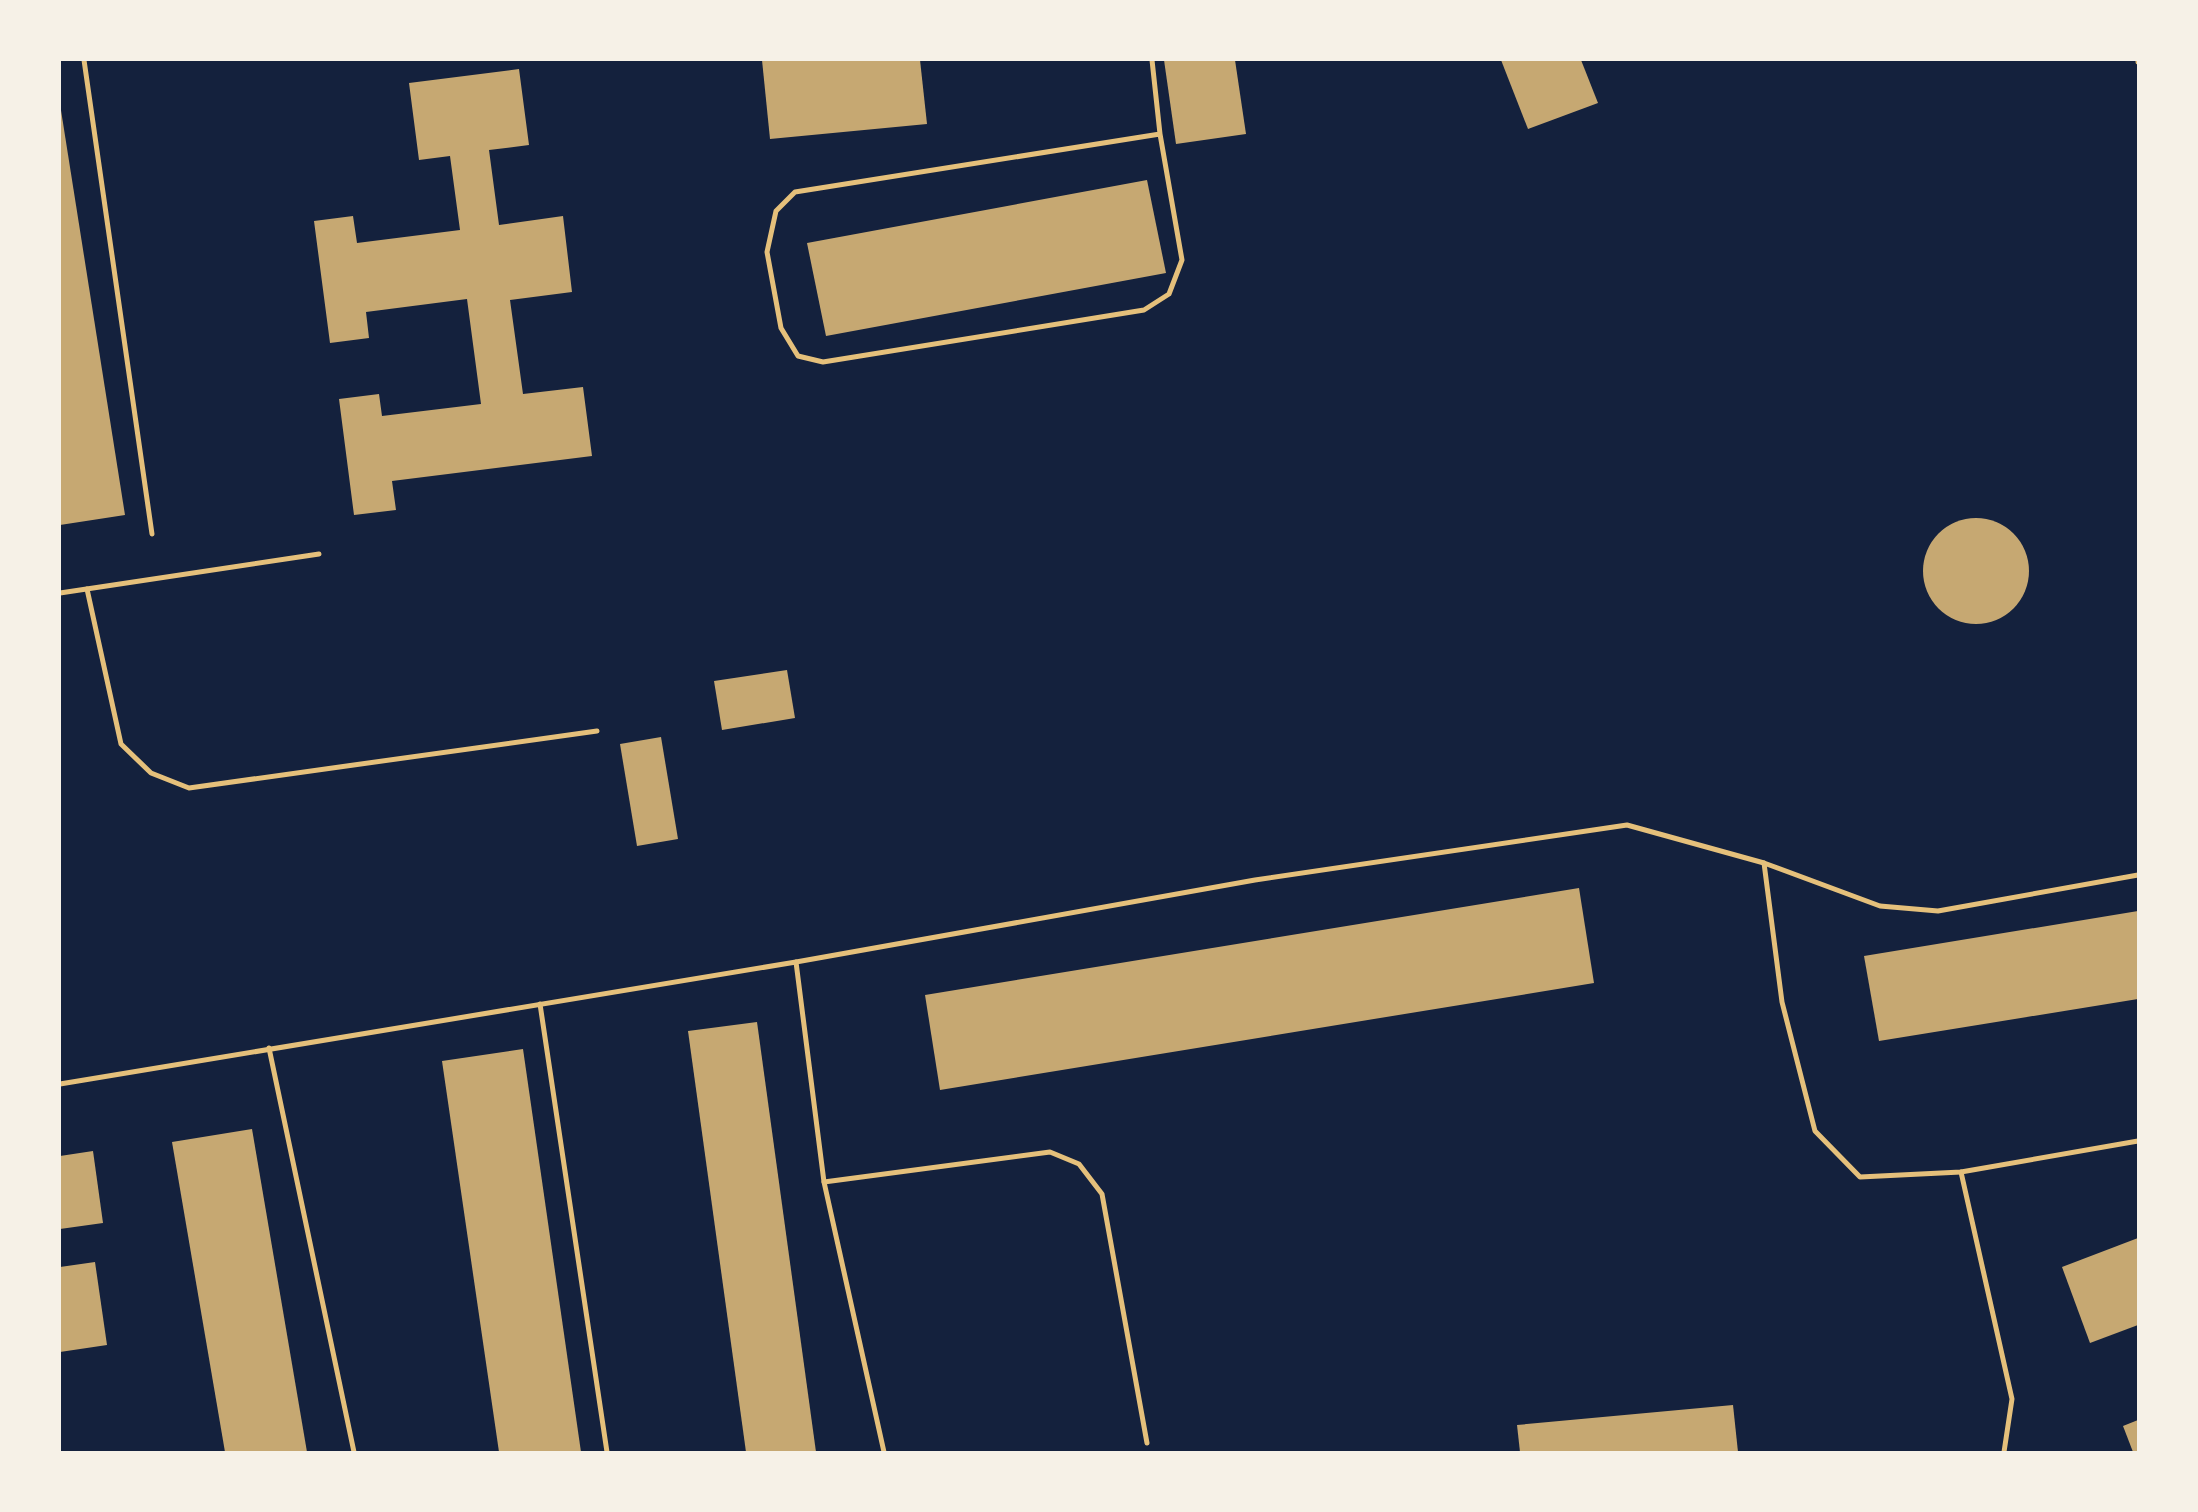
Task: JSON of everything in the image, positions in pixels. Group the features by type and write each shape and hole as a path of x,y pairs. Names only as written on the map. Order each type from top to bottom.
{"lane":[{"path":"84,60 152,534"},
{"path":"1152,60 1160,134 1182,260 1169,294 1144,310 822,362 798,356 781,328 768,252 776,211 795,192 1160,134"},
{"path":"60,593 319,554"},
{"path":"87,589 121,744 150,773 190,788 597,731"},
{"path":"60,1084 796,962 1255,880 1627,825 1764,863 1880,906 1938,911 2138,874"},
{"path":"1764,863 1782,1002 1815,1131 1860,1177 1961,1172 2138,1141"},
{"path":"796,962 824,1181 884,1452"},
{"path":"540,1004 607,1452"},
{"path":"269,1048 354,1452"},
{"path":"824,1181 1050,1152 1079,1164 1102,1194 1147,1443"},
{"path":"1961,1172 2012,1399 2004,1452"}],"building":[{"path":"762,60 920,60 927,124 770,139"},
{"path":"1164,60 1235,60 1246,134 1176,144"},
{"path":"1501,60 1581,60 1598,103 1528,129"},
{"path":"519,69 529,145 489,150 499,225 563,216 572,292 510,300 523,394 583,387 592,456 392,481 396,510 354,515 339,399 379,394 382,416 481,404 467,299 366,312 369,338 330,343 314,221 353,216 357,243 460,230 450,156 419,160 409,83"},
{"path":"60,104 125,515 60,525"},
{"path":"1147,180 1166,273 826,336 807,243"},
{"path":"1976,518 1996,522 2013,534 2025,551 2029,571 2025,591 2013,608 1996,620 1976,624 1956,620 1939,608 1927,591 1923,571 1927,551 1939,534 1956,522"},
{"path":"787,670 795,718 722,730 714,681"},
{"path":"661,737 678,839 637,846 620,744"},
{"path":"1579,888 1594,983 940,1090 925,995"},
{"path":"2138,911 2138,999 1879,1041 1864,956"},
{"path":"757,1022 816,1452 746,1452 688,1031"},
{"path":"523,1049 581,1452 499,1452 442,1061"},
{"path":"252,1129 307,1452 225,1452 172,1142"},
{"path":"93,1151 103,1223 60,1229 60,1156"},
{"path":"2138,1238 2138,1325 2090,1343 2062,1267"},
{"path":"95,1262 107,1345 60,1352 60,1267"},
{"path":"1733,1405 1738,1452 1520,1452 1517,1425"},
{"path":"2138,1420 2138,1452 2133,1452 2123,1426"}]}
